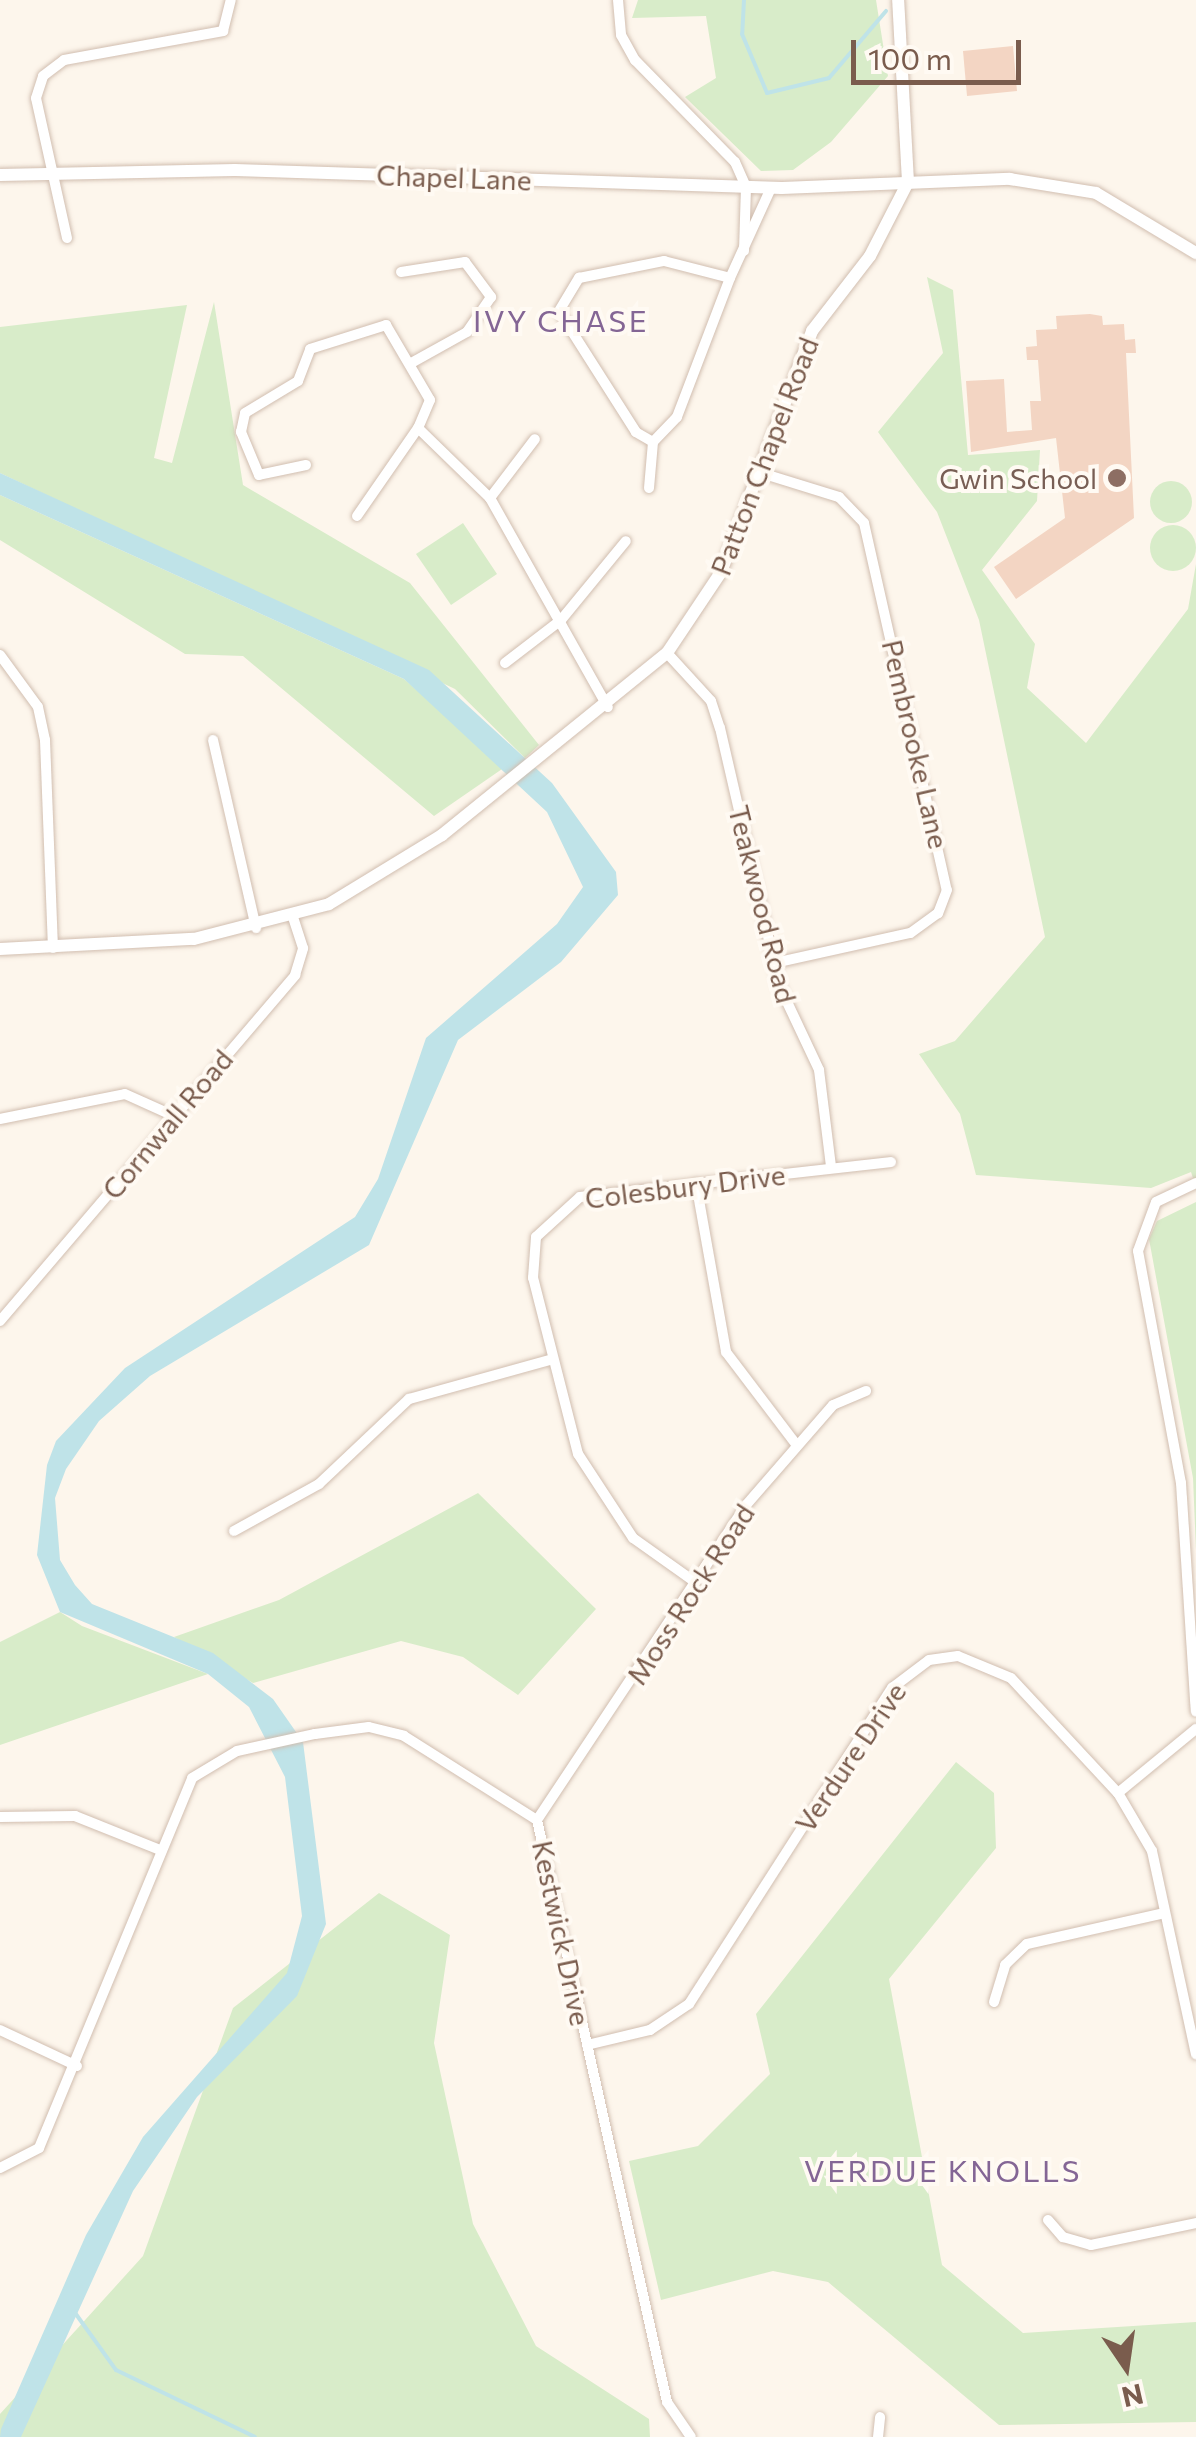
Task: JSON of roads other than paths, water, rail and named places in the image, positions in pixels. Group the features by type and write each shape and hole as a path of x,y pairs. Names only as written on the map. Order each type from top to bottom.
{"street":[{"path":"67,238 36,98 52,65 230,25 231,0"},
{"path":"618,0 620,35 635,60 735,162 746,186 744,251"},
{"path":"898,0 908,182 1010,179 1096,193 1196,253"},
{"name":"Chapel Lane","path":"0,175 771,188 908,182"},
{"name":"Patton Chapel Road","path":"0,949 54,948 257,928 293,916 374,882 609,708 667,654 721,572 812,332 870,256 908,182"},
{"path":"649,488 654,442 677,417 730,278 771,188"},
{"path":"654,442 636,432 568,337 559,311 564,291 589,274 664,261 730,278"},
{"path":"401,272 465,262 491,297 452,344 413,362"},
{"path":"306,465 258,475 241,432 254,402 298,381 310,349 386,325 413,362 430,400 418,428 358,516"},
{"path":"418,428 490,498 609,708"},
{"path":"490,498 535,439"},
{"name":"Pembrooke Lane","path":"758,472 839,496 864,523 946,874 943,904 922,927 775,964"},
{"path":"506,662 561,620 626,541"},
{"path":"0,654 38,707 45,740 54,948"},
{"name":"Teakwood Road","path":"667,654 712,701 775,964 818,1070 830,1167"},
{"path":"213,740 257,928"},
{"name":"Cornwall Road","path":"0,1320 295,975 303,948 293,916"},
{"path":"0,1119 125,1094 174,1116"},
{"name":"Colesbury Drive","path":"695,1582 632,1538 600,1497 550,1360 532,1262 552,1214 580,1197 892,1162"},
{"path":"696,1183 726,1352 795,1443"},
{"path":"1196,1183 1156,1202 1138,1251 1181,1483 1196,1712"},
{"path":"234,1531 319,1484 409,1399 550,1360"},
{"name":"Moss Rock Road","path":"537,1820 695,1582 795,1443 833,1405 866,1391"},
{"name":"Verdure Drive","path":"586,2045 650,2030 689,2004 892,1688 929,1660 958,1656 1011,1678 1118,1793 1152,1851 1196,2054"},
{"name":"Kestwick Drive","path":"0,2168 39,2148 192,1778 256,1745 368,1727 404,1736 537,1820 667,2402 691,2437"},
{"path":"1118,1793 1196,1730"},
{"path":"0,1817 75,1816 160,1850"},
{"path":"994,2002 1005,1964 1027,1944 1165,1912"},
{"path":"0,2030 76,2066"},
{"path":"1048,2220 1063,2237 1091,2245 1196,2223"},
{"path":"878,2437 880,2417"}],"water":[{"path":"0,473 429,670 552,783 616,872 618,895 561,962 458,1040 369,1245 150,1376 99,1421 66,1469 55,1498 60,1560 75,1585 92,1604 213,1653 273,1699 303,1742 326,1924 297,1996 197,2097 133,2191 21,2437 0,2437 1,2429 86,2235 143,2137 287,1973 302,1916 285,1777 249,1707 208,1674 60,1612 37,1555 47,1465 56,1441 125,1368 355,1217 378,1179 426,1038 557,924 583,887 547,812 404,679 0,495"}],"waterway":[{"path":"744,0 742,34 767,93 829,78 886,11"},
{"path":"73,2310 116,2370 255,2437"}],"place":[{"name":"Gwin School","path":"1117,478"}],"district":[{"name":"IVY CHASE","path":"561,320"},
{"name":"VERDUE KNOLLS","path":"943,2170"}]}
